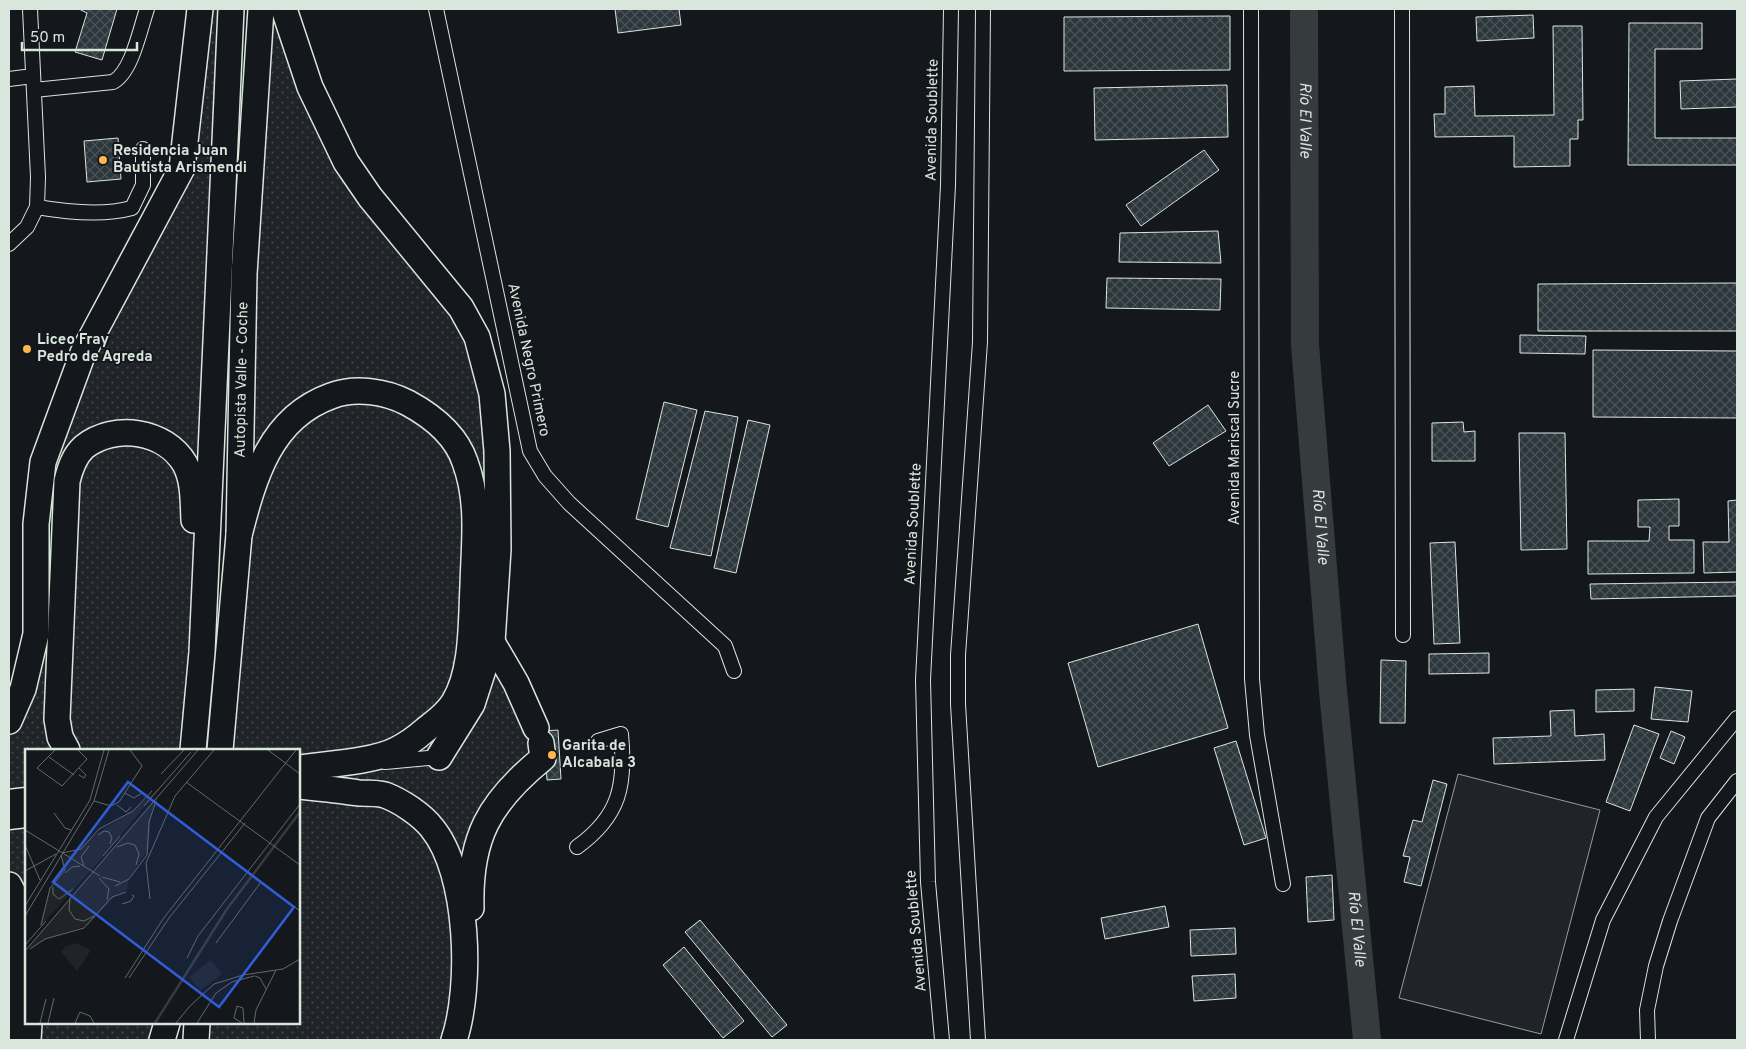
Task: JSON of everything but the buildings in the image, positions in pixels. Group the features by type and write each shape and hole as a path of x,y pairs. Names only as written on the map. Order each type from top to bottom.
{"highway":[{"path":"9,721 23,689 36,634 36,524 43,462 83,353 182,168 200,9"},
{"name":"Autopista Valle - Coche","path":"193,749 202,652 231,9"},
{"name":"Autopista Valle - Coche","path":"220,749 239,535 244,274 261,9"},
{"path":"284,9 310,87 346,162 370,197 462,308 477,337 494,407 497,451 498,549 492,642 472,704 439,757"},
{"path":"239,535 249,496 263,461 274,441 288,422 304,408 345,391 364,391 401,399 438,422 465,460 476,506 470,644 463,681 454,702 440,718 396,751 300,769"},
{"path":"66,749 60,737 57,718 67,481 72,464 83,448 95,440 107,435 124,432 143,434 159,440 175,451 184,464 191,478 202,652"},
{"path":"465,1040 471,944 470,889 474,853 487,818 517,781 540,743 516,683 492,642"},
{"path":"300,786 385,795 411,810 432,827 446,853 458,889 466,960 460,1022 454,1040"},
{"path":"9,885 20,904 16,981 9,1037"},
{"path":"28,1040 29,1024"},
{"path":"162,1040 167,1024"},
{"path":"170,1040 171,1024"},
{"path":"196,1040 197,1024"}],"main road":[{"path":"9,801 25,799"},
{"path":"9,818 25,816"}],"street":[{"path":"9,244 27,227 36,207 38,177 30,9"},
{"path":"9,79 34,83 113,82 121,78 128,66 147,9"},
{"name":"Avenida Negro Primero","path":"436,9 530,450 545,476 569,503 725,646 734,670"},
{"name":"Avenida Soublette","path":"942,1040 928,882 923,680 948,185 951,9"},
{"path":"978,1040 958,704 958,655 980,342 983,9"},
{"name":"Avenida Mariscal Sucre","path":"1251,9 1252,679 1257,735 1283,884"},
{"path":"1402,9 1403,635"},
{"path":"36,207 86,211 123,211 132,208 143,185 143,149"},
{"path":"1566,1040 1603,920 1656,817 1737,718"},
{"path":"577,848 604,824 618,797 622,780 624,762 621,734 598,741"},
{"path":"300,769 439,757"},
{"path":"1648,1040 1647,1010 1656,966 1670,921 1708,818 1737,782"}],"shaded area":[{"path":"200,9 231,9 193,749 25,749 25,1024 171,1024 170,1040 9,1040 9,721 23,689 43,462 182,168"},
{"path":"261,9 284,9 310,87 488,374 492,642 541,743 481,832 465,1040 196,1040 197,1024 300,1024 300,749 220,749"},
{"path":"1458,774 1600,810 1541,1034 1399,998"}],"waterway":[{"name":"Río El Valle","path":"1304,9 1305,345 1333,691 1367,1040"}],"place":[{"name":"Residencia Juan Bautista Arismendi","path":"103,160"},
{"name":"Liceo Fray Pedro de Agreda","path":"27,349"},
{"name":"Garita de Alcabala 3","path":"552,755"}]}
